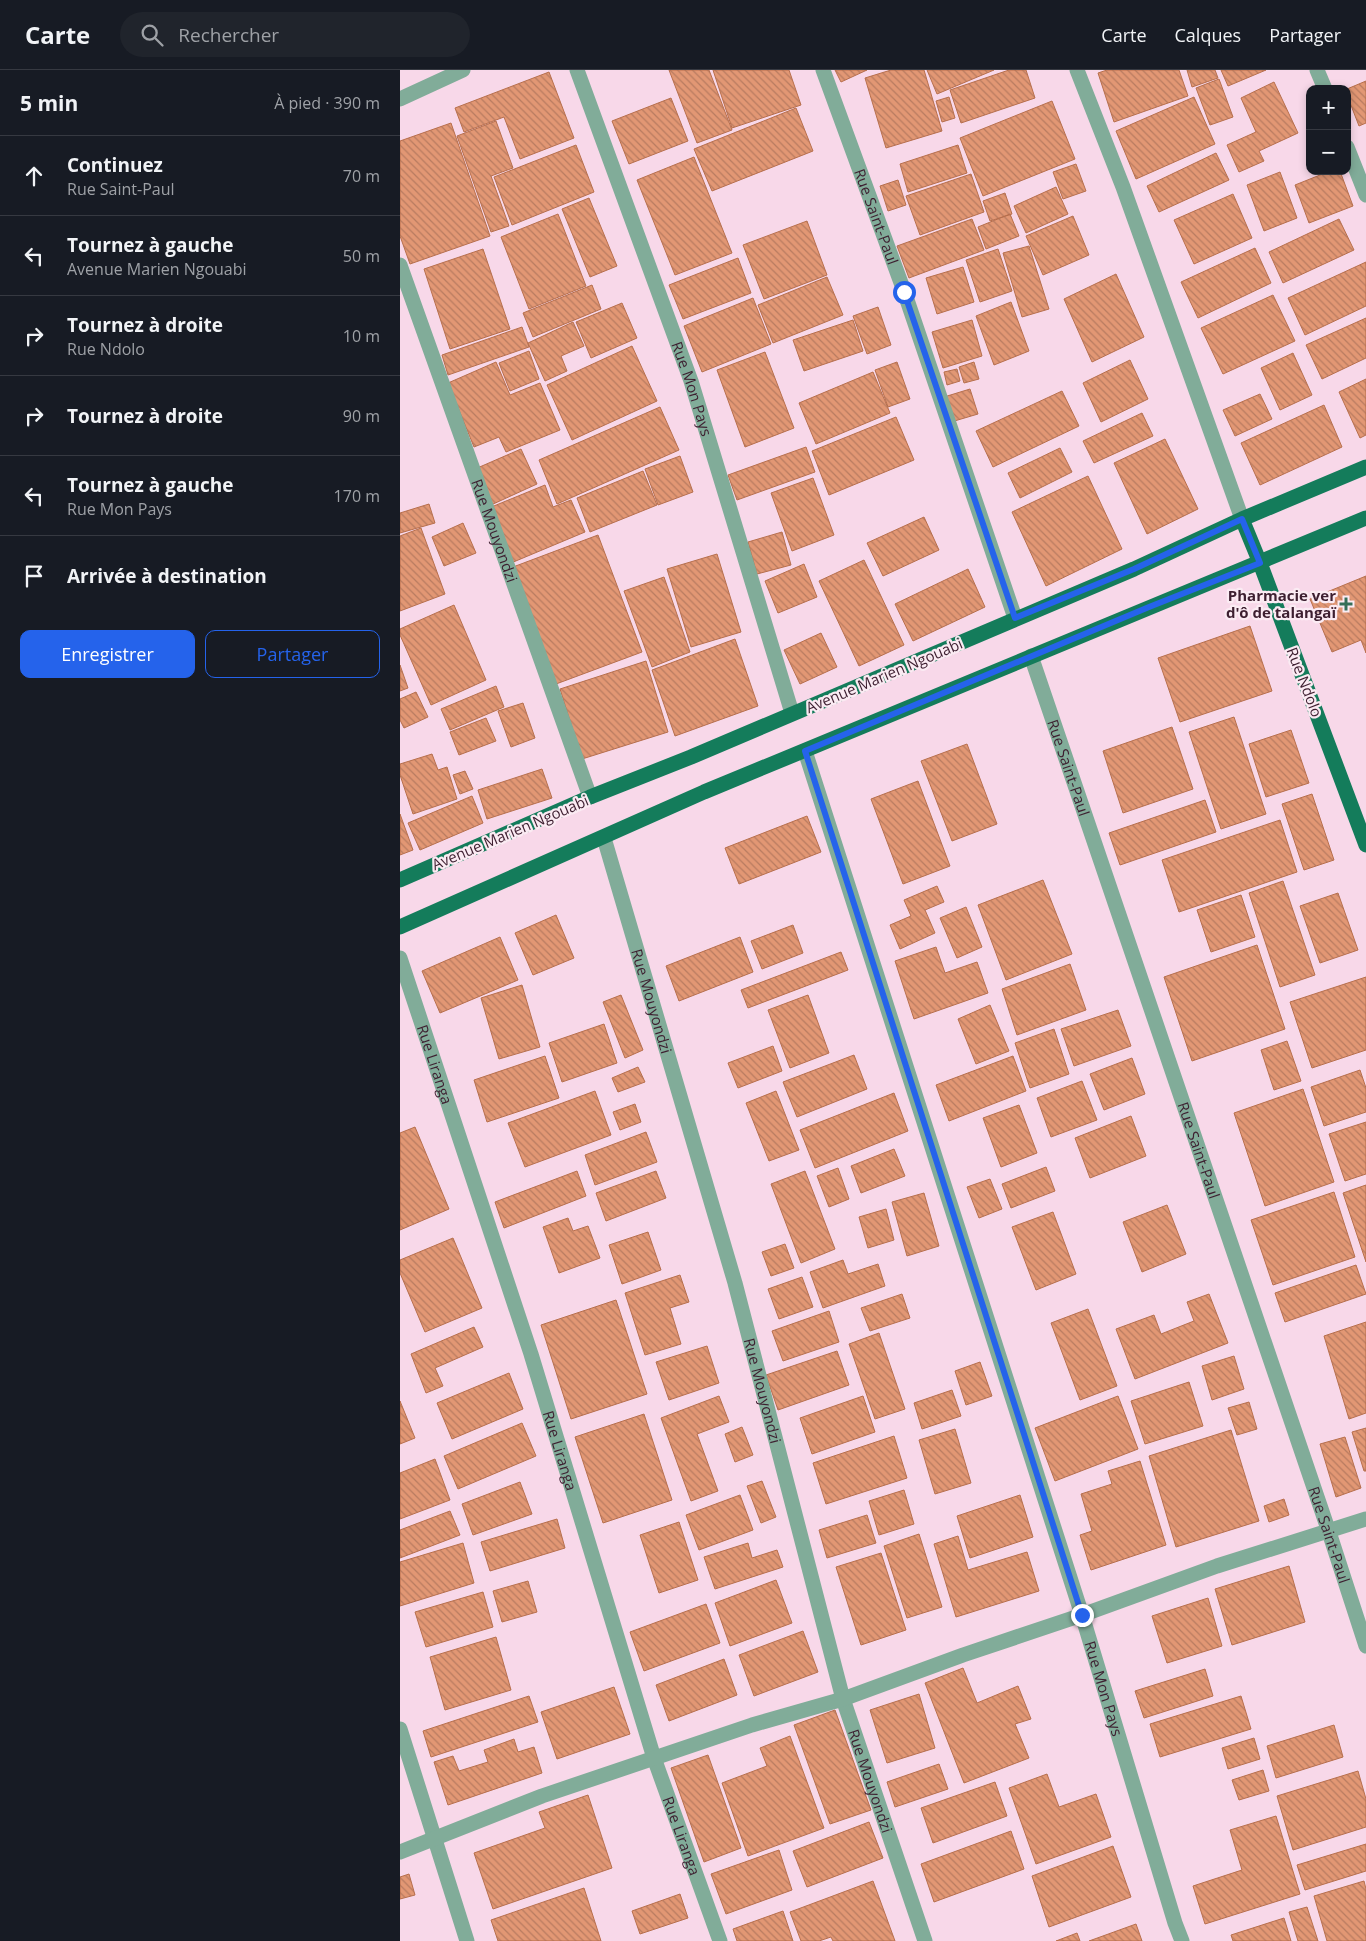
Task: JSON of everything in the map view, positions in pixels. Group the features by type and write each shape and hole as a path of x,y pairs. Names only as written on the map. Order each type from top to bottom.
{"main road":[{"name":"Avenue Marien Ngouabi","path":"400,880 1134,569 1242,519 1366,467"},
{"path":"400,927 704,792 1366,518"},
{"name":"Rue Ndolo","path":"1242,519 1366,845"}],"street":[{"path":"400,99 463,70"},
{"name":"Rue Mon Pays","path":"576,70 691,381 792,713"},
{"name":"Rue Saint-Paul","path":"824,70 904,292 1015,618"},
{"path":"1077,70 1123,187 1242,519"},
{"path":"1317,70 1323,85"},
{"path":"1351,157 1366,195"},
{"name":"Rue Mouyondzi","path":"400,265 590,798"},
{"name":"Rue Saint-Paul","path":"1031,656 1366,1646"},
{"name":"Rue Mon Pays","path":"805,751 1082,1615 1182,1941"},
{"name":"Rue Mouyondzi","path":"604,838 735,1283 844,1699 926,1941"},
{"name":"Rue Liranga","path":"400,958 531,1354 654,1758 720,1941"},
{"path":"400,1852 542,1796 752,1725 844,1699 1217,1566 1366,1519"},
{"path":"400,1729 467,1941"}],"building":[{"path":"669,70 709,70 732,130 697,143"},
{"path":"713,70 789,70 801,105 732,128"},
{"path":"835,70 867,70 841,82"},
{"path":"891,70 924,70 942,131 886,148 865,78"},
{"path":"927,70 994,70 937,94"},
{"path":"1009,70 1026,70 1035,98 961,123 950,90"},
{"path":"1107,70 1179,70 1188,96 1114,122 1098,73"},
{"path":"1187,70 1215,70 1218,78 1192,87"},
{"path":"1221,70 1266,70 1228,86"},
{"path":"549,72 574,138 520,159 504,117 464,132 455,108"},
{"path":"1219,79 1233,117 1210,125 1196,88"},
{"path":"1366,81 1366,123 1359,126 1351,105 1351,87"},
{"path":"1274,82 1298,133 1259,151 1264,161 1239,172 1227,145 1256,132 1241,98"},
{"path":"949,97 955,118 942,122 936,101"},
{"path":"1194,97 1215,144 1136,179 1116,131"},
{"path":"671,98 688,141 629,164 612,121"},
{"path":"1052,101 1075,159 983,196 960,138"},
{"path":"796,108 813,151 712,191 694,149"},
{"path":"496,121 513,168 491,176 509,226 491,232 457,136"},
{"path":"451,123 490,236 410,264 400,236 400,141"},
{"path":"576,145 594,192 512,225 494,177"},
{"path":"958,145 967,173 908,192 900,164"},
{"path":"1216,153 1229,180 1159,212 1147,186"},
{"path":"694,157 732,253 675,275 637,180"},
{"path":"1076,164 1086,191 1063,199 1053,172"},
{"path":"1280,172 1297,218 1264,231 1247,185"},
{"path":"971,174 984,212 920,235 906,196"},
{"path":"1320,175 1341,175 1353,206 1309,223 1295,185"},
{"path":"898,180 906,205 888,211 880,186"},
{"path":"1056,187 1068,214 1026,233 1014,206"},
{"path":"1005,193 1012,214 990,221 983,201"},
{"path":"1233,194 1252,238 1194,264 1174,220"},
{"path":"589,198 617,266 590,277 562,209"},
{"path":"558,214 586,286 529,309 501,237"},
{"path":"1010,214 1019,236 986,249 978,227"},
{"path":"1073,216 1089,255 1043,275 1026,236"},
{"path":"972,219 984,250 909,278 897,246"},
{"path":"1339,219 1354,250 1283,283 1269,252"},
{"path":"807,221 827,275 764,299 743,245"},
{"path":"1029,246 1049,309 1022,317 1003,253"},
{"path":"1255,248 1271,283 1198,318 1181,282"},
{"path":"483,249 510,329 450,349 424,269"},
{"path":"998,249 1012,291 980,302 966,260"},
{"path":"738,258 751,293 683,319 669,285"},
{"path":"1366,262 1366,306 1305,335 1288,298"},
{"path":"963,267 974,302 937,314 926,278"},
{"path":"1116,274 1144,337 1092,362 1064,299"},
{"path":"827,277 843,315 773,343 758,305"},
{"path":"592,285 601,309 533,337 523,313"},
{"path":"1273,295 1295,341 1223,374 1201,328"},
{"path":"753,298 771,344 702,372 684,326"},
{"path":"1011,302 1029,351 994,365 976,316"},
{"path":"622,303 637,338 591,358 576,322"},
{"path":"878,307 891,345 867,354 853,316"},
{"path":"1366,318 1366,358 1322,379 1306,345"},
{"path":"853,320 863,351 804,371 793,340"},
{"path":"972,320 982,356 943,368 932,332"},
{"path":"573,322 584,346 561,356 567,371 545,381 528,343"},
{"path":"522,327 529,347 448,375 442,355"},
{"path":"632,346 657,401 572,440 547,385"},
{"path":"529,351 539,379 510,391 499,363"},
{"path":"765,352 794,428 745,447 717,370"},
{"path":"1293,353 1312,395 1280,410 1261,368"},
{"path":"1130,360 1148,399 1101,422 1083,383"},
{"path":"496,362 510,395 540,383 560,430 506,452 499,437 474,447 448,383"},
{"path":"897,362 910,399 888,407 875,370"},
{"path":"974,362 979,379 964,383 959,367"},
{"path":"957,369 960,381 947,385 944,372"},
{"path":"873,372 890,413 816,444 799,403"},
{"path":"1366,379 1366,435 1360,438 1339,392"},
{"path":"970,389 978,414 951,422 944,397"},
{"path":"1062,391 1079,426 993,467 976,431"},
{"path":"1260,394 1272,419 1235,436 1223,410"},
{"path":"1324,405 1342,447 1260,485 1241,443"},
{"path":"660,407 679,450 557,504 539,460"},
{"path":"1142,413 1153,436 1094,463 1083,441"},
{"path":"896,417 914,460 829,495 812,451"},
{"path":"1165,439 1198,509 1147,534 1114,463"},
{"path":"806,447 815,472 737,500 728,475"},
{"path":"1060,448 1072,472 1020,498 1008,473"},
{"path":"521,449 537,484 491,505 475,469"},
{"path":"680,456 693,492 658,505 645,469"},
{"path":"643,471 657,505 590,532 577,498"},
{"path":"1088,476 1122,549 1046,586 1012,512"},
{"path":"813,478 834,535 792,551 771,493"},
{"path":"545,485 553,507 571,500 585,532 511,563 489,508"},
{"path":"429,504 435,523 400,533 400,513"},
{"path":"924,517 939,550 883,576 867,543"},
{"path":"463,523 476,553 444,566 432,537"},
{"path":"421,528 445,594 400,611 400,536"},
{"path":"782,532 791,565 757,574 748,542"},
{"path":"598,535 642,652 556,684 513,567"},
{"path":"717,554 741,632 691,647 667,569"},
{"path":"864,560 904,645 859,666 819,581"},
{"path":"804,564 817,597 778,613 765,581"},
{"path":"968,569 985,607 913,641 895,604"},
{"path":"1366,576 1366,653 1361,640 1332,652 1310,599"},
{"path":"664,577 690,652 652,667 624,591"},
{"path":"454,605 486,680 431,705 400,635 400,629"},
{"path":"1250,626 1272,691 1180,722 1158,658"},
{"path":"821,633 837,667 800,684 784,650"},
{"path":"735,639 758,706 675,736 652,670"},
{"path":"646,661 668,732 582,759 560,689"},
{"path":"400,665 408,688 400,691"},
{"path":"496,686 504,707 450,730 441,709"},
{"path":"416,692 428,717 404,728 400,720 400,699"},
{"path":"523,703 535,738 511,747 498,711"},
{"path":"1234,717 1266,814 1221,829 1189,732"},
{"path":"486,718 496,741 459,755 450,732"},
{"path":"1172,727 1193,789 1123,813 1103,751"},
{"path":"1291,730 1309,783 1266,797 1249,744"},
{"path":"967,744 997,824 952,841 921,761"},
{"path":"432,754 438,770 447,767 457,799 413,814 400,775 400,764"},
{"path":"542,769 552,798 487,819 478,790"},
{"path":"465,771 473,789 460,794 453,775"},
{"path":"918,781 950,866 903,884 871,799"},
{"path":"1312,794 1334,860 1304,870 1282,804"},
{"path":"472,796 483,823 420,850 408,823"},
{"path":"1205,800 1216,832 1120,865 1109,833"},
{"path":"400,814 413,850 400,855"},
{"path":"807,816 821,852 739,884 725,848"},
{"path":"1280,820 1297,872 1179,912 1162,860"},
{"path":"1043,880 1072,954 1006,980 978,905"},
{"path":"1283,881 1315,975 1280,987 1249,893"},
{"path":"937,886 944,902 925,910 935,933 900,949 890,925 911,916 904,900"},
{"path":"1338,893 1358,950 1320,963 1300,906"},
{"path":"1241,895 1255,937 1211,952 1197,910"},
{"path":"966,907 982,947 957,958 940,918"},
{"path":"556,915 574,958 533,975 515,933"},
{"path":"793,925 803,953 762,969 751,941"},
{"path":"500,937 518,980 440,1013 422,971"},
{"path":"740,937 753,972 679,1001 666,966"},
{"path":"1257,945 1285,1029 1192,1061 1164,977"},
{"path":"936,947 945,973 977,962 988,993 914,1019 895,961"},
{"path":"841,952 848,970 748,1008 741,990"},
{"path":"1070,964 1086,1010 1017,1035 1002,989"},
{"path":"1366,977 1366,1050 1312,1068 1290,1002"},
{"path":"522,985 540,1047 499,1059 481,998"},
{"path":"621,995 643,1050 625,1058 603,1002"},
{"path":"808,995 829,1053 790,1068 768,1010"},
{"path":"990,1005 1009,1051 976,1064 958,1019"},
{"path":"1118,1010 1131,1046 1074,1066 1061,1029"},
{"path":"604,1024 617,1063 562,1082 549,1043"},
{"path":"1054,1029 1069,1074 1030,1088 1015,1043"},
{"path":"1287,1041 1301,1081 1274,1090 1261,1050"},
{"path":"773,1046 782,1071 738,1088 728,1063"},
{"path":"854,1055 867,1089 797,1117 783,1082"},
{"path":"545,1056 559,1098 487,1122 474,1080"},
{"path":"1013,1056 1026,1091 949,1121 936,1085"},
{"path":"1132,1058 1145,1094 1104,1110 1090,1074"},
{"path":"638,1067 645,1082 618,1092 612,1078"},
{"path":"1360,1070 1366,1088 1366,1112 1324,1126 1311,1087"},
{"path":"1082,1081 1097,1120 1051,1137 1037,1098"},
{"path":"1303,1089 1334,1182 1265,1206 1234,1113"},
{"path":"595,1091 611,1135 525,1167 508,1123"},
{"path":"776,1091 799,1150 769,1161 746,1103"},
{"path":"894,1093 908,1131 815,1168 800,1130"},
{"path":"635,1104 641,1122 620,1130 613,1112"},
{"path":"1019,1105 1037,1153 1001,1167 983,1118"},
{"path":"1131,1116 1146,1156 1090,1178 1075,1138"},
{"path":"1366,1122 1366,1174 1345,1181 1329,1134"},
{"path":"415,1127 449,1209 400,1230 400,1133"},
{"path":"646,1132 657,1162 595,1185 585,1155"},
{"path":"894,1149 905,1176 861,1193 851,1166"},
{"path":"1046,1167 1055,1191 1011,1208 1002,1184"},
{"path":"838,1168 849,1199 829,1207 817,1176"},
{"path":"577,1171 586,1196 504,1228 495,1202"},
{"path":"656,1171 666,1198 606,1221 596,1193"},
{"path":"805,1171 835,1249 801,1263 771,1184"},
{"path":"990,1179 1002,1209 979,1218 967,1187"},
{"path":"1366,1185 1366,1262 1343,1193"},
{"path":"1334,1192 1355,1257 1273,1285 1251,1220"},
{"path":"924,1193 939,1246 907,1256 892,1202"},
{"path":"1167,1205 1186,1254 1142,1272 1123,1222"},
{"path":"886,1209 894,1240 868,1248 859,1217"},
{"path":"1053,1212 1076,1274 1036,1290 1012,1227"},
{"path":"568,1218 573,1231 588,1226 600,1258 559,1273 543,1227"},
{"path":"648,1232 661,1270 622,1284 609,1245"},
{"path":"453,1238 482,1308 425,1332 400,1273 400,1260"},
{"path":"785,1244 794,1268 771,1276 762,1252"},
{"path":"843,1260 848,1274 878,1264 885,1286 823,1308 810,1272"},
{"path":"1356,1265 1366,1294 1285,1322 1275,1293"},
{"path":"680,1275 689,1302 670,1308 681,1344 645,1355 625,1293"},
{"path":"802,1277 813,1307 779,1319 768,1289"},
{"path":"902,1294 910,1318 870,1331 861,1308"},
{"path":"1209,1294 1228,1343 1135,1379 1116,1329 1154,1315 1161,1334 1194,1321 1187,1302"},
{"path":"616,1300 647,1394 571,1419 541,1325"},
{"path":"1088,1309 1117,1386 1080,1400 1051,1323"},
{"path":"829,1311 839,1342 783,1361 772,1331"},
{"path":"1366,1322 1366,1413 1349,1419 1324,1336"},
{"path":"474,1327 483,1347 435,1368 443,1386 426,1393 411,1354"},
{"path":"879,1333 905,1409 875,1419 849,1344"},
{"path":"707,1346 719,1383 669,1400 656,1362"},
{"path":"837,1351 849,1385 778,1410 766,1375"},
{"path":"1234,1356 1244,1389 1212,1400 1202,1366"},
{"path":"980,1362 992,1396 966,1405 955,1371"},
{"path":"509,1373 523,1409 452,1439 437,1403"},
{"path":"1189,1382 1203,1426 1145,1444 1131,1401"},
{"path":"952,1390 961,1416 922,1429 914,1403"},
{"path":"719,1396 729,1422 697,1434 718,1491 691,1501 661,1418"},
{"path":"863,1396 875,1432 812,1454 800,1418"},
{"path":"1118,1396 1138,1449 1055,1481 1035,1428"},
{"path":"400,1401 415,1438 400,1444"},
{"path":"1249,1402 1257,1429 1237,1435 1228,1408"},
{"path":"644,1414 672,1500 603,1523 575,1437"},
{"path":"522,1423 536,1456 458,1489 444,1456"},
{"path":"742,1427 753,1455 735,1462 725,1434"},
{"path":"1366,1428 1366,1471 1364,1471 1352,1432"},
{"path":"955,1429 971,1483 935,1494 919,1440"},
{"path":"1231,1430 1259,1521 1176,1547 1149,1456"},
{"path":"894,1436 907,1478 826,1504 813,1463"},
{"path":"1345,1437 1361,1488 1336,1497 1320,1444"},
{"path":"435,1459 450,1500 400,1519 400,1473"},
{"path":"1140,1461 1166,1545 1091,1570 1080,1535 1092,1531 1081,1494 1112,1484 1108,1471"},
{"path":"762,1481 776,1517 761,1523 747,1486"},
{"path":"520,1482 532,1514 473,1535 462,1504"},
{"path":"904,1490 914,1524 879,1535 869,1501"},
{"path":"740,1495 753,1530 699,1550 686,1515"},
{"path":"1020,1495 1033,1537 970,1558 957,1516"},
{"path":"1284,1499 1289,1515 1269,1522 1264,1506"},
{"path":"450,1511 460,1535 400,1558 400,1530"},
{"path":"867,1515 876,1543 827,1558 819,1530"},
{"path":"557,1519 565,1548 490,1571 481,1542"},
{"path":"679,1522 698,1580 659,1593 640,1535"},
{"path":"919,1534 942,1607 907,1618 884,1546"},
{"path":"958,1536 968,1570 1027,1552 1039,1591 956,1617 934,1544"},
{"path":"463,1543 474,1583 400,1606 400,1562"},
{"path":"748,1543 752,1558 777,1550 783,1567 715,1589 704,1557"},
{"path":"881,1553 906,1630 861,1645 836,1567"},
{"path":"1289,1566 1305,1622 1232,1645 1215,1589"},
{"path":"776,1580 792,1623 730,1646 715,1603"},
{"path":"528,1581 537,1612 502,1622 493,1591"},
{"path":"483,1592 493,1627 426,1647 415,1612"},
{"path":"1208,1598 1222,1646 1167,1663 1152,1616"},
{"path":"706,1604 720,1643 644,1671 630,1632"},
{"path":"803,1631 818,1672 754,1696 739,1655"},
{"path":"496,1637 511,1690 445,1710 430,1657"},
{"path":"724,1659 737,1695 669,1721 656,1685"},
{"path":"963,1668 977,1703 1018,1686 1031,1719 1015,1724 1029,1758 964,1783 925,1683"},
{"path":"1205,1669 1213,1696 1144,1718 1135,1691"},
{"path":"614,1687 630,1734 557,1759 541,1712"},
{"path":"919,1694 935,1748 887,1763 870,1710"},
{"path":"529,1696 538,1722 431,1757 423,1731"},
{"path":"1241,1696 1251,1729 1160,1757 1150,1724"},
{"path":"835,1710 871,1810 830,1824 794,1725"},
{"path":"1334,1725 1343,1757 1276,1778 1267,1746"},
{"path":"790,1736 824,1828 748,1856 722,1783 767,1766 760,1748"},
{"path":"1254,1738 1260,1759 1228,1769 1222,1748"},
{"path":"514,1739 518,1752 534,1747 542,1773 448,1805 434,1762 453,1756 459,1771 488,1762 484,1750"},
{"path":"708,1755 741,1848 704,1862 671,1768"},
{"path":"939,1764 948,1789 895,1807 887,1782"},
{"path":"1263,1770 1269,1791 1239,1800 1232,1780"},
{"path":"1358,1771 1366,1799 1366,1827 1293,1850 1277,1796"},
{"path":"1047,1774 1059,1807 1096,1794 1111,1837 1036,1864 1009,1788"},
{"path":"995,1782 1007,1816 933,1843 921,1808"},
{"path":"588,1795 612,1868 493,1909 474,1853 545,1828 539,1812"},
{"path":"1276,1816 1300,1894 1205,1924 1193,1886 1242,1870 1230,1830"},
{"path":"869,1822 883,1858 807,1887 793,1851"},
{"path":"1011,1831 1024,1869 934,1902 921,1864"},
{"path":"1366,1844 1366,1871 1305,1890 1297,1865"},
{"path":"1113,1846 1131,1897 1049,1927 1032,1876"},
{"path":"779,1850 792,1890 726,1914 711,1874"},
{"path":"409,1874 415,1895 400,1899 400,1877"},
{"path":"873,1881 895,1941 833,1941 831,1937 819,1941 801,1941 790,1912"},
{"path":"1364,1881 1366,1889 1366,1941 1327,1941 1314,1896"},
{"path":"584,1888 601,1941 498,1941 491,1920"},
{"path":"680,1894 688,1918 640,1934 632,1911"},
{"path":"1307,1907 1318,1941 1298,1941 1289,1912"},
{"path":"783,1911 793,1941 737,1941 733,1929"},
{"path":"1284,1918 1291,1941 1233,1941 1231,1935"},
{"path":"1136,1924 1142,1941 1089,1941"},
{"path":"1077,1933 1080,1941 1056,1941"}],"place":[{"name":"Pharmacie ver d'ô de talangaï","path":"1346,604"}],"route":[{"path":"904,292 1015,618 1134,569 1242,519 1260,563 1149,607 805,751 1082,1615"}]}
